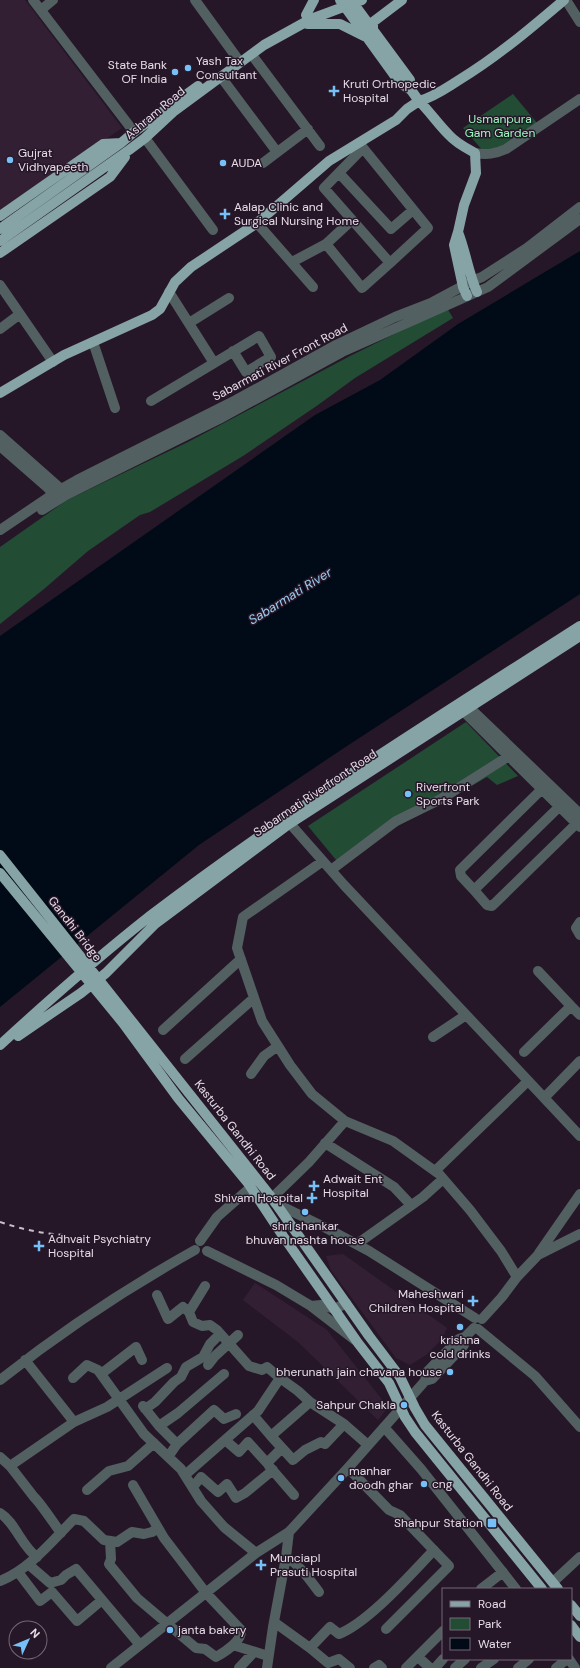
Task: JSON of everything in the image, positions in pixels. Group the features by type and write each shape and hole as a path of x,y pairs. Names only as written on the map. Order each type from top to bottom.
{"main road":[{"path":"314,0 304,19 340,24 370,34"},
{"path":"370,34 374,22 402,0"},
{"path":"0,393 53,362 152,315 160,309 176,282 191,267 257,223 329,162 361,146 396,120 406,109 419,101 431,97 478,69 565,0"},
{"name":"Ashram Road","path":"104,162 121,143 134,132 261,40 304,19 348,2"},
{"path":"348,2 370,34 410,80 411,90 419,101 428,109 449,136 461,146 475,153 476,173 464,205 454,245 465,291"},
{"name":"Ashram Road","path":"130,150 173,112 264,45 304,19"},
{"path":"0,216 103,144 121,143"},
{"path":"0,229 104,162 130,150"},
{"path":"0,253 110,176 130,150"},
{"path":"0,241 104,162"},
{"path":"458,232 472,281 477,292"},
{"name":"Sabarmati Riverfront Road","path":"0,1045 69,982 151,916 287,821 464,706 580,626"},
{"name":"Sabarmati Riverfront Road","path":"464,706 580,636"},
{"name":"Sabarmati Riverfront Road","path":"0,1052 17,1037 81,993 106,973 155,924 287,821"},
{"name":"Gandhi Bridge","path":"0,855 126,1021"},
{"name":"Gandhi Bridge","path":"0,873 126,1021"},
{"name":"Kasturba Gandhi Road","path":"126,1021 174,1092 251,1187 283,1236 358,1343 389,1383 415,1432 541,1588"},
{"name":"Kasturba Gandhi Road","path":"126,1021 274,1200 400,1377 425,1425 556,1586"},
{"path":"572,1606 580,1616"},
{"path":"572,1626 580,1637"}],"street":[{"path":"33,0 134,132"},
{"path":"41,10 53,0"},
{"path":"195,0 237,58"},
{"path":"565,0 580,22"},
{"path":"252,55 320,146"},
{"path":"221,77 277,152"},
{"path":"475,153 487,155 497,154 580,99"},
{"path":"263,163 308,129"},
{"path":"145,138 213,230"},
{"path":"326,244 362,288 390,263 428,228 361,146 339,173 324,188 390,263"},
{"path":"339,173 391,229 413,210"},
{"path":"0,530 60,495 219,419 342,352 465,291 472,281 482,277 526,248 580,207"},
{"path":"465,291 477,292 488,287 580,219"},
{"path":"292,262 326,244 352,220"},
{"path":"257,223 313,287"},
{"path":"0,285 53,362"},
{"path":"169,292 214,363"},
{"path":"188,323 229,298"},
{"path":"0,329 20,314"},
{"path":"93,342 115,408"},
{"path":"151,401 233,351"},
{"path":"0,435 60,495"},
{"path":"0,446 60,495"},
{"path":"0,538 33,516 60,495"},
{"path":"464,706 509,756 560,806 579,821"},
{"path":"464,706 579,821"},
{"path":"331,870 396,821 441,799 509,756"},
{"path":"542,789 460,870 460,876 487,905 492,906 579,821"},
{"path":"474,890 560,806"},
{"path":"287,821 580,1136"},
{"path":"323,861 243,917 237,948 262,1021 290,1065 312,1094 345,1121 393,1141 435,1171 443,1179 470,1210 497,1245 517,1277"},
{"path":"580,922 576,928 580,935"},
{"path":"163,1030 241,958"},
{"path":"538,971 580,1015"},
{"path":"185,1059 254,998"},
{"path":"524,1052 571,1006"},
{"path":"433,1037 466,1015"},
{"path":"251,1074 264,1056 278,1046"},
{"path":"544,1098 580,1061"},
{"path":"435,1171 528,1081"},
{"path":"345,1121 274,1200 357,1244 477,1324 539,1372 580,1418"},
{"path":"325,1143 394,1188 411,1205"},
{"path":"357,1244 423,1197 443,1179"},
{"path":"198,1245 217,1217 251,1187"},
{"path":"111,1668 256,1554 289,1532 410,1398 424,1381 426,1373 458,1339 466,1337 502,1298 517,1277 538,1255 580,1194"},
{"path":"283,1213 367,1254 477,1324 535,1376 580,1427"},
{"path":"538,1255 580,1234"},
{"path":"0,1380 25,1360 121,1293 198,1245 206,1243 208,1247 207,1251 276,1285 311,1306 358,1343"},
{"path":"189,1312 205,1286"},
{"path":"157,1295 168,1319 183,1307 189,1312 193,1322 202,1326 210,1325 249,1366 262,1370 267,1367 280,1378 291,1384 310,1402 344,1424 368,1445"},
{"path":"311,1306 321,1305 335,1310 346,1303"},
{"path":"177,1444 144,1408 155,1402 174,1382 181,1377 186,1368 203,1358 210,1344 220,1334"},
{"path":"208,1365 215,1356 238,1335"},
{"path":"101,1374 136,1347 142,1360"},
{"path":"25,1360 74,1422"},
{"path":"73,1378 87,1364 98,1370 144,1434 181,1469 201,1501 224,1527 256,1554"},
{"path":"10,1466 74,1422 107,1407 167,1368"},
{"path":"159,1426 178,1413 224,1374"},
{"path":"185,1475 258,1411 280,1378"},
{"path":"271,1436 310,1402"},
{"path":"168,1457 177,1444 214,1410 224,1419 236,1414"},
{"path":"253,1415 293,1460 305,1450 321,1442 325,1444 344,1424"},
{"path":"384,1427 421,1469 515,1588"},
{"path":"225,1440 239,1452 248,1442 294,1495"},
{"path":"87,1490 109,1470 128,1466 154,1443"},
{"path":"193,1487 201,1477 218,1492 227,1484 236,1498 245,1494 270,1467 282,1448"},
{"path":"0,1457 10,1466 38,1500 42,1509 61,1533"},
{"path":"348,1468 389,1510 400,1515 448,1564 448,1567 386,1629"},
{"path":"110,1541 111,1559 108,1564 137,1598 196,1648 205,1649 215,1657 233,1645 241,1634 241,1630 206,1593 158,1528 133,1485"},
{"path":"0,1513 22,1538 32,1553 37,1557"},
{"path":"0,1581 18,1572 37,1557 74,1519 84,1521 104,1540 117,1542 132,1532 144,1534 152,1532 158,1528"},
{"path":"267,1668 289,1532"},
{"path":"310,1648 330,1627 339,1634 365,1618 406,1580 434,1550"},
{"path":"286,1557 295,1562 302,1569 319,1592"},
{"path":"556,1586 580,1557"},
{"path":"28,1564 50,1583 61,1580 76,1569 140,1645"},
{"path":"18,1572 40,1601 52,1592 77,1621 102,1600"},
{"path":"483,1588 503,1572"},
{"path":"274,1622 328,1663 339,1659 350,1668"},
{"path":"406,1668 442,1632"},
{"path":"233,1645 268,1656"},
{"path":"239,1668 254,1652"},
{"path":"418,1657 430,1668"},
{"path":"434,1668 442,1660"},
{"path":"455,1668 464,1660"},
{"path":"481,1668 493,1660"},
{"path":"518,1668 528,1660"},
{"path":"556,1668 567,1660"},
{"path":"569,1660 575,1668"},
{"path":"374,1668 378,1666 382,1668"}],"shaded area":[{"path":"0,0 25,0 122,128 0,212"},
{"path":"343,1254 447,1328 441,1340 426,1355 410,1365 396,1358 331,1270 326,1256"},
{"path":"255,1283 327,1330 388,1407 378,1420 298,1342 243,1300"}],"green space":[{"name":"Usmanpura Gam Garden","path":"513,94 537,123 495,152 484,152 463,128"},
{"path":"447,308 453,318 355,378 243,456 150,512 140,515 88,551 0,624 0,547 67,500 188,442 350,356"},
{"name":"Riverfront Sports Park","path":"466,722 518,776 497,785 487,777 444,802 392,829 341,866 308,826"}],"water":[{"name":"Sabarmati River","path":"580,251 580,594 347,746 199,845 0,1007 0,636 315,415 380,380 458,324"}],"railway":[{"path":"0,1222 32,1231 66,1235"}],"place":[{"name":"Yash Tax Consultant","path":"188,68"},
{"name":"State Bank OF India","path":"175,72"},
{"name":"Kruti Orthopedic Hospital","path":"334,91"},
{"name":"Gujrat Vidhyapeeth","path":"10,160"},
{"name":"AUDA","path":"223,163"},
{"name":"Aalap Clinic and Surgical Nursing Home","path":"225,214"},
{"name":"Riverfront Sports Park","path":"408,794"},
{"name":"Adwait Ent Hospital","path":"314,1186"},
{"name":"Shivam Hospital","path":"312,1198"},
{"name":"shri shankar bhuvan nashta house","path":"305,1212"},
{"name":"Adhvait Psychiatry Hospital","path":"39,1246"},
{"name":"Maheshwari Children Hospital","path":"473,1301"},
{"name":"krishna cold drinks","path":"460,1327"},
{"name":"bherunath jain chavana house","path":"450,1372"},
{"name":"Sahpur Chakla","path":"404,1405"},
{"name":"manhar doodh ghar","path":"341,1478"},
{"name":"cng","path":"424,1484"},
{"name":"Shahpur Station","path":"492,1523"},
{"name":"Munciapl Prasuti Hospital","path":"261,1565"},
{"name":"janta bakery","path":"170,1630"}]}
